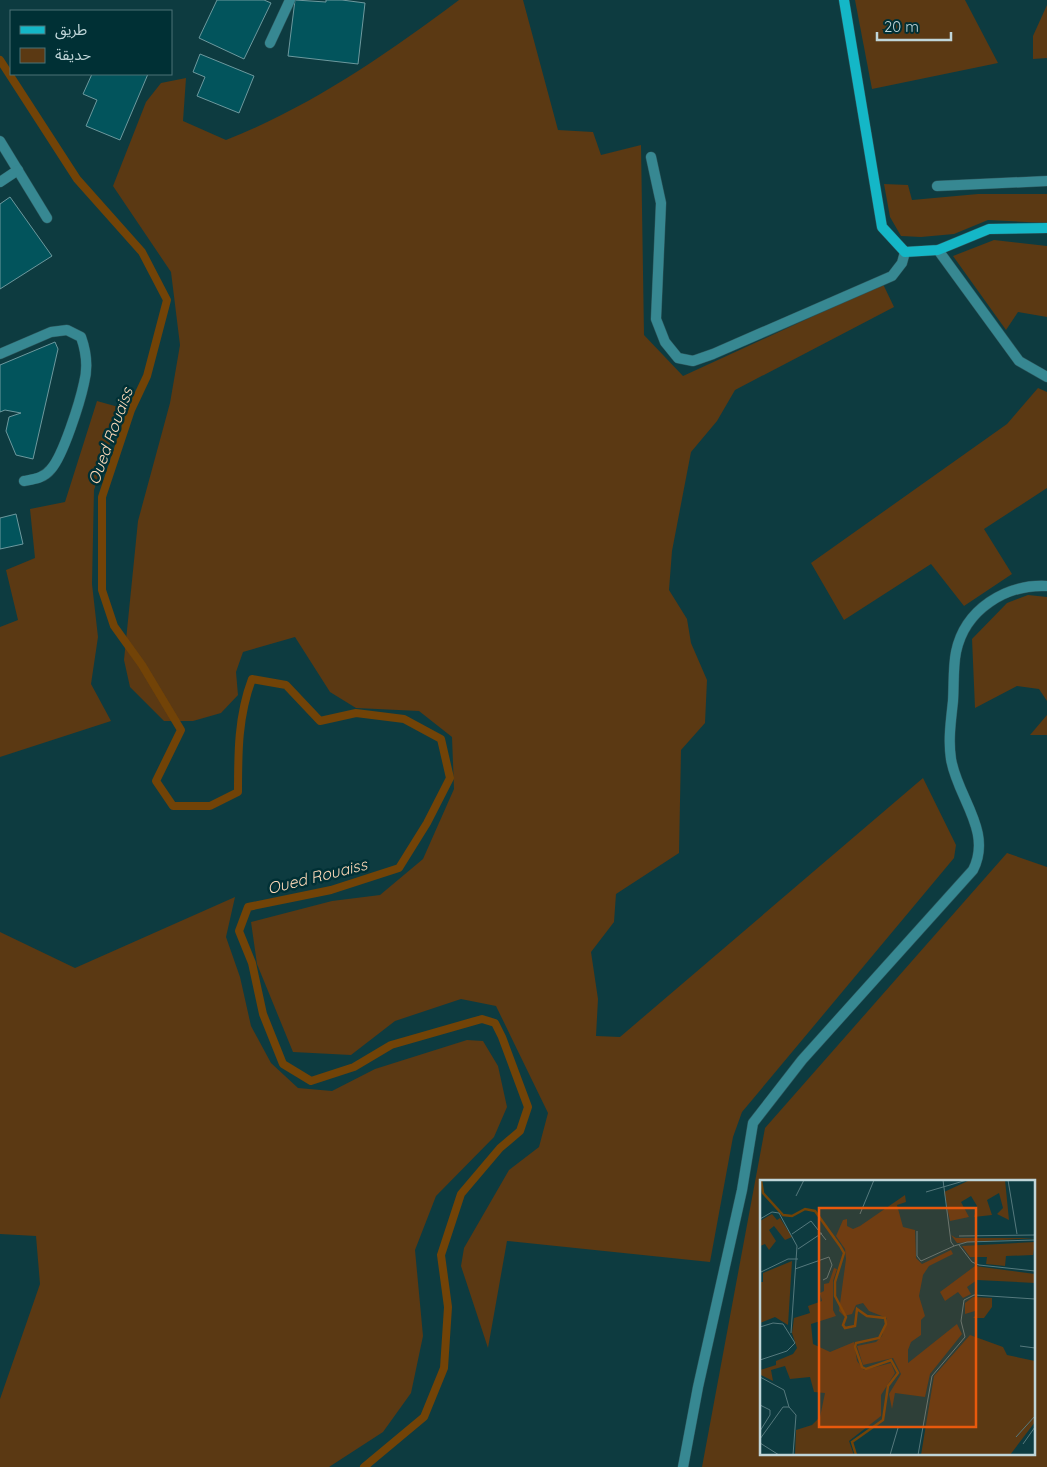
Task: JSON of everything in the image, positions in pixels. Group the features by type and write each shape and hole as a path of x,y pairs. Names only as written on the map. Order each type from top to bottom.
{"street":[{"path":"270,43 290,0"},
{"path":"844,0 882,227 905,252"},
{"path":"0,141 47,218"},
{"path":"651,157 661,203 656,319 665,342 678,358 693,361 713,354 892,276 902,263 905,252"},
{"path":"0,182 18,170"},
{"path":"937,186 1047,181"},
{"path":"905,252 938,250 990,229 1047,228"},
{"path":"938,250 1019,361 1047,377"},
{"path":"0,354 51,332 67,330 81,337 86,351 85,382 61,454 52,469 42,477 24,481"},
{"path":"683,1467 698,1387 742,1190 752,1123 802,1060 973,870 980,852 979,832 954,775 950,756 956,652 971,619 999,595 1016,588 1047,586"}],"green space":[{"path":"459,0 523,0 558,130 593,132 601,155 641,145 644,335 683,376 883,284 894,307 735,390 717,421 691,452 672,551 669,590 687,619 691,643 707,680 705,723 681,750 679,853 616,894 614,922 591,952 598,999 596,1036 620,1037 923,778 956,845 954,858 742,1112 733,1137 710,1262 507,1241 488,1348 461,1266 464,1248 509,1170 539,1147 548,1113 496,1006 461,999 395,1021 351,1055 293,1052 257,964 251,922 332,901 380,895 423,859 454,789 452,737 419,711 356,708 330,692 295,637 243,652 236,672 238,695 221,713 193,721 164,721 130,687 124,660 138,521 170,403 180,345 171,272 113,186 146,102 161,83 186,78 183,121 226,140 288,112 347,78"},
{"path":"855,0 965,0 998,63 872,89"},
{"path":"1047,5 1047,58 1033,59 1033,36"},
{"path":"884,184 908,185 912,200 978,194 1047,194 1047,223 988,220 954,234 921,237 901,236 890,217"},
{"path":"994,240 1047,246 1047,317 1018,312 1006,330 953,256"},
{"path":"1038,388 1047,392 1047,488 984,529 1012,574 964,606 931,564 844,620 811,563 1007,424"},
{"path":"97,401 122,408 94,490 92,584 98,637 91,684 111,721 0,757 0,627 18,620 6,570 35,558 30,509 65,502"},
{"path":"1028,595 1047,597 1047,701 1039,689 1017,686 975,708 972,639 1007,603"},
{"path":"1047,715 1047,735 1030,735"},
{"path":"1007,853 1047,867 1047,1467 702,1467 765,1128"},
{"path":"235,897 226,937 240,977 251,1026 271,1063 298,1088 332,1091 375,1069 467,1040 483,1041 498,1066 507,1107 494,1137 436,1196 415,1250 423,1336 411,1393 383,1432 329,1467 0,1467 0,1399 40,1284 36,1236 0,1234 0,932 75,968"}],"building":[{"path":"217,0 264,0 271,3 244,59 199,38"},
{"path":"295,0 326,2 326,0 342,0 365,3 358,64 288,56"},
{"path":"200,54 254,76 239,113 197,96 205,77 193,72"},
{"path":"92,75 148,75 120,140 86,126 97,100 83,94"},
{"path":"10,197 52,256 0,289 0,204"},
{"path":"55,342 58,349 33,459 16,455 6,431 9,417 21,413 5,410 0,412 0,365"},
{"path":"16,514 23,544 0,549 0,518"}],"waterway":[{"name":"Oued Rouaiss","path":"0,60 77,179 142,252 167,300 147,376 131,410 102,497 102,590 114,626 142,665 181,730 156,781 173,806 210,806 238,792 241,721 252,679 286,685 320,721 356,713 404,719 441,739 450,778 427,823 399,868 331,890 248,907 239,931 252,963 263,1014 283,1064 311,1081 354,1067 391,1045 482,1019 495,1023 528,1107 520,1131 500,1148 461,1194 441,1255 448,1307 444,1368 424,1417 364,1467"}]}
